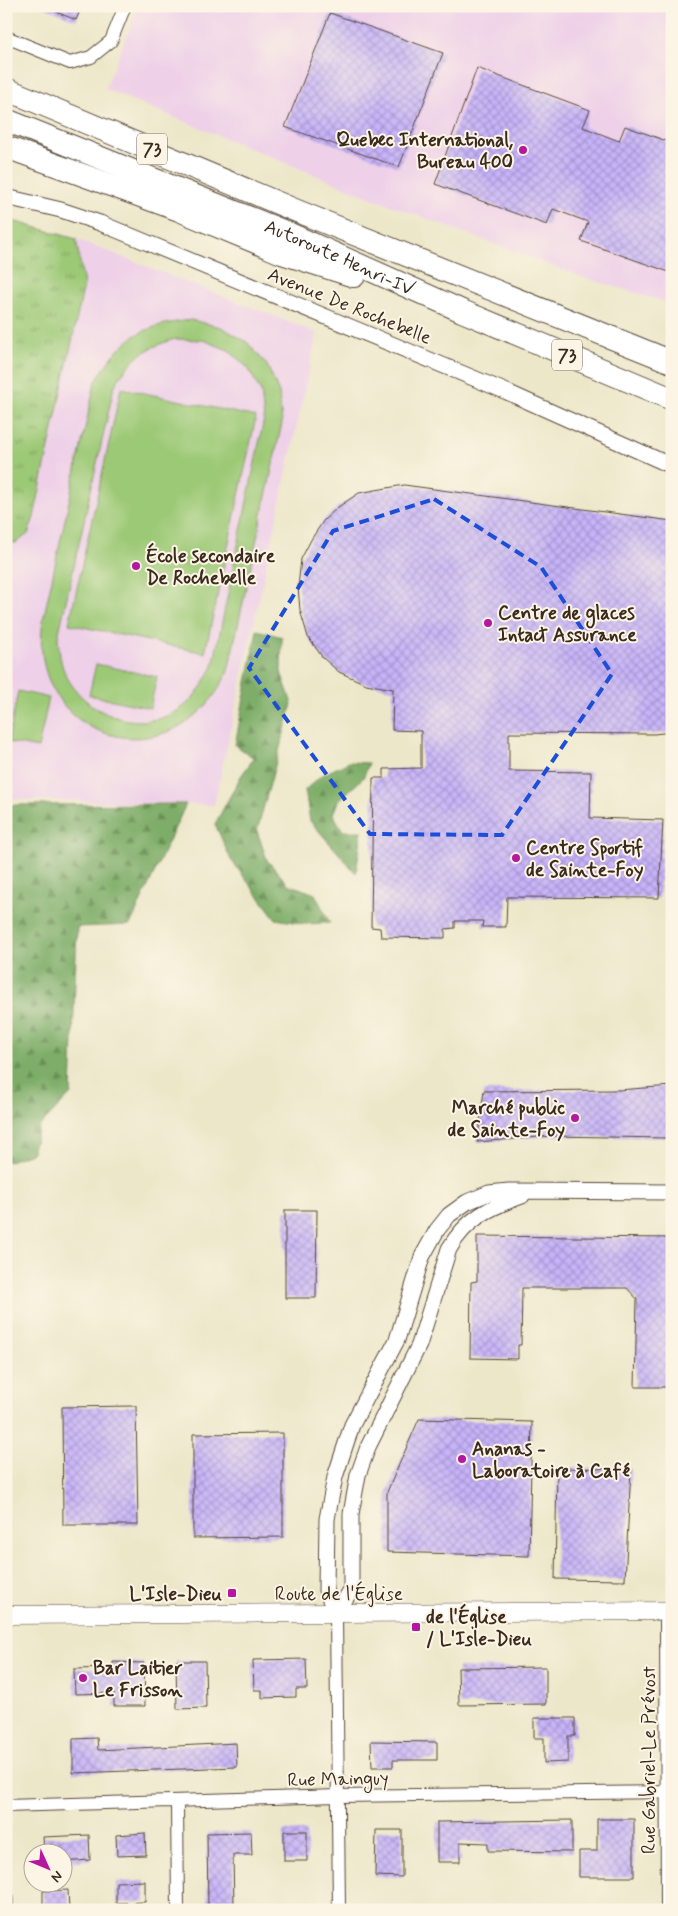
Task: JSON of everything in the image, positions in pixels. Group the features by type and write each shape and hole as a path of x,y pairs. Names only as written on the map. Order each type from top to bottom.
{"highway":[{"name":"Autoroute Henri-IV","path":"6,89 298,211 672,362"},
{"name":"Autoroute Henri-IV","path":"6,120 290,234 462,311 672,399"},
{"path":"6,147 35,160 179,210 282,253 462,311"},
{"path":"6,154 35,160"},
{"path":"617,339 672,354"}],"main road":[{"name":"Route de l'Église","path":"6,1615 669,1611"}],"street":[{"path":"6,37 70,63 91,57 111,41 125,6"},
{"name":"Avenue De Rochebelle","path":"6,197 62,210 100,223 507,392 672,466"},
{"path":"339,1910 336,1614 326,1590 327,1519 335,1477 352,1425 397,1340 422,1257 436,1230 449,1215 467,1202 490,1193 536,1191 672,1192"},
{"path":"336,1614 350,1590 351,1514 358,1476 368,1448 419,1345 449,1249 455,1237 472,1219 492,1207 536,1191"},
{"name":"Rue Gabriel-Le Prévost","path":"667,1910 670,1792 669,1611"},
{"name":"Rue Mainguy","path":"6,1806 338,1796 670,1792"},
{"path":"177,1802 178,1910"},
{"path":"6,1888 7,1910"}],"highlighted area":[{"path":"434,499 541,567 612,674 502,835 370,834 249,668 333,531"}],"shaded area":[{"path":"139,6 672,6 672,304 585,278 374,199 105,89"},
{"name":"École secondaire De Rochebelle","path":"6,219 66,235 317,333 214,805 6,799"}],"green space":[{"path":"6,219 76,239 84,285 34,517 28,534 16,543 6,542"},
{"path":"191,320 221,327 247,342 267,365 279,393 282,423 228,671 205,707 175,729 142,738 109,734 80,720 57,696 43,662 43,620 95,383 114,355 133,337 158,326","holes":["175,339 203,340 228,350 248,368 261,392 264,419 213,666 194,697 175,712 158,719 141,721 123,719 106,713 91,704 77,692 63,668 58,637 114,387 132,362 146,351"]},
{"path":"121,388 256,417 205,653 69,624"},
{"path":"257,630 282,637 281,672 292,704 257,831 267,860 288,884 315,894 330,923 304,924 276,919 231,860 215,824 241,776 254,758 235,745"},
{"path":"96,664 157,677 150,708 89,695"},
{"path":"18,691 49,698 38,748 8,742"},
{"path":"349,762 369,763 363,778 338,801 333,814 343,831 362,831 356,873 310,821 305,790 322,775"},
{"path":"186,804 130,925 77,927 71,1094 39,1127 32,1153 6,1162 6,805"}],"building":[{"path":"42,6 82,6 76,20"},
{"path":"330,13 443,53 399,167 285,127"},
{"path":"477,68 590,110 583,127 619,141 625,126 672,143 672,273 581,241 588,222 553,209 547,225 435,184"},
{"name":"Centre de glaces Intact Assurance","path":"404,485 672,521 672,732 654,734 509,733 509,771 591,772 590,818 663,820 659,898 507,897 506,927 482,927 483,921 455,921 455,928 445,929 445,938 381,937 380,928 371,927 373,778 384,778 384,769 421,768 421,731 392,730 393,689 366,684 339,672 323,658 308,637 300,610 298,587 301,559 324,520 338,507 359,493"},
{"name":"Marché public de Sainte-Foy","path":"672,1086 666,1138 552,1136 477,1142 484,1091 618,1090"},
{"path":"285,1210 317,1210 316,1298 285,1298"},
{"path":"477,1236 672,1238 672,1387 635,1387 637,1299 627,1288 522,1288 521,1345 518,1345 518,1359 470,1358 471,1282 477,1281"},
{"path":"136,1406 138,1525 63,1525 62,1407"},
{"path":"419,1419 532,1422 529,1556 387,1552 387,1492"},
{"path":"283,1433 283,1537 193,1538 193,1434"},
{"path":"557,1468 631,1469 625,1580 555,1579"},
{"path":"306,1659 307,1689 296,1689 296,1697 262,1698 262,1690 254,1690 253,1660"},
{"path":"176,1661 205,1661 206,1708 177,1709"},
{"path":"113,1662 144,1663 145,1706 114,1706 114,1693 75,1694 74,1669 113,1668"},
{"path":"546,1667 546,1704 459,1705 458,1668"},
{"path":"534,1718 575,1718 575,1736 568,1736 568,1762 544,1763 544,1738 534,1738"},
{"path":"97,1738 98,1750 236,1743 237,1767 73,1773 73,1739"},
{"path":"371,1741 437,1742 437,1760 393,1760 393,1767 372,1767"},
{"path":"597,1819 634,1819 634,1877 579,1877 579,1851 597,1851"},
{"path":"572,1820 572,1852 488,1851 488,1843 460,1842 460,1862 437,1862 437,1822"},
{"path":"376,1830 402,1830 402,1877 375,1876"},
{"path":"284,1831 307,1831 307,1861 284,1861"},
{"path":"251,1832 252,1855 233,1855 234,1905 208,1906 207,1833"},
{"path":"145,1833 146,1855 117,1856 116,1835"},
{"path":"89,1835 90,1860 72,1861 72,1844 43,1844 43,1837"},
{"path":"145,1881 145,1902 116,1903 116,1882"},
{"path":"43,1894 68,1894 69,1910 43,1910"}],"place":[{"name":"Quebec International, Bureau 400","path":"523,150"},
{"name":"École secondaire De Rochebelle","path":"136,566"},
{"name":"Centre de glaces Intact Assurance","path":"488,623"},
{"name":"Centre Sportif de Sainte-Foy","path":"516,858"},
{"name":"Marché public de Sainte-Foy","path":"575,1118"},
{"name":"Ananas - Laboratoire à Café","path":"462,1459"},
{"name":"L'Isle-Dieu","path":"232,1593"},
{"name":"de l'Église / L'Isle-Dieu","path":"416,1627"},
{"name":"Bar Laitier Le Frisson","path":"83,1678"}]}
